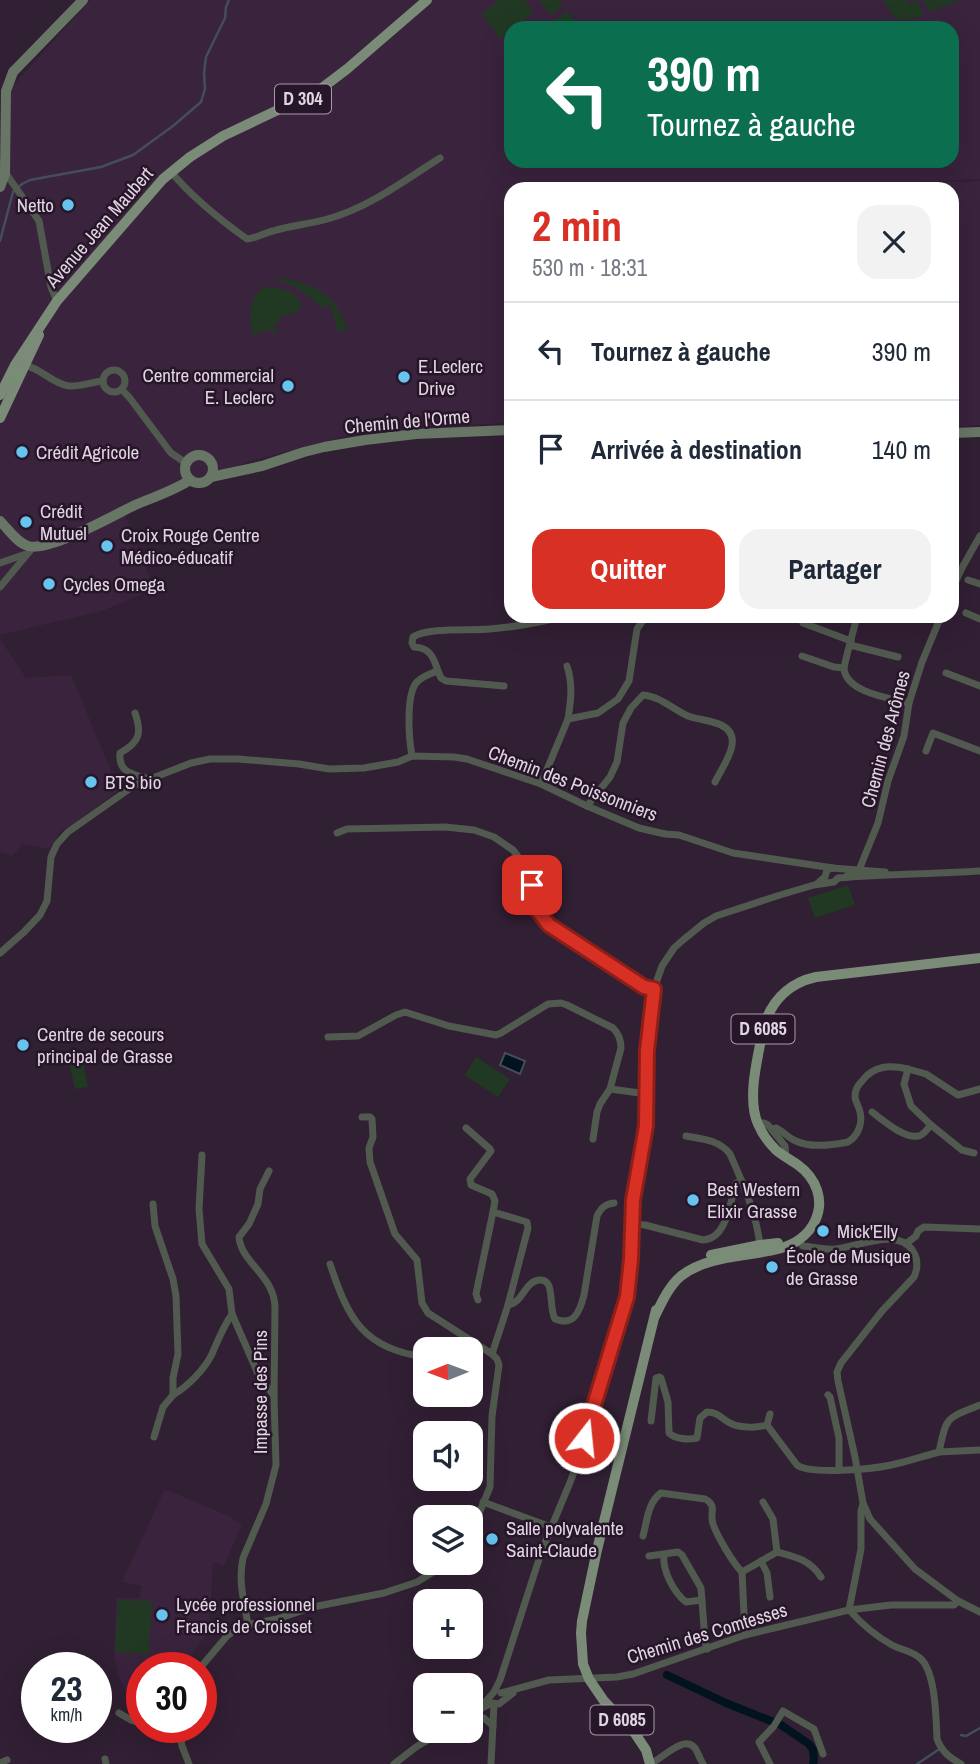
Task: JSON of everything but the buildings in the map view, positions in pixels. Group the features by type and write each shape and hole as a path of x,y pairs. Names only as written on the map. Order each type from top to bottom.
{"main road":[{"name":"Avenue Jean Maubert","path":"0,395 15,365 57,302 154,187 190,157 223,136 318,91 427,0"},
{"name":"Avenue Jean Maubert","path":"0,418 45,320"},
{"name":"D 6085","path":"757,1124 753,1090 764,1025 772,1006 788,989 798,982 816,977 980,958"},
{"path":"757,1124 769,1143 814,1181 819,1198 817,1216 810,1230 798,1241"},
{"name":"D 6085","path":"650,1764 646,1750 634,1732 604,1701 589,1679 582,1653 582,1621 657,1304 668,1283 687,1265 715,1254 798,1241"},
{"name":"D 6085","path":"655,1316 665,1296 681,1276 692,1270 719,1260 777,1249 798,1241"},
{"path":"719,1260 729,1255 759,1249 761,1245"}],"street":[{"path":"0,187 6,91 13,72 83,0"},
{"path":"171,172 210,211 247,239 350,212 440,158"},
{"path":"2,171 39,221 51,287 57,302"},
{"path":"0,402 19,368 26,365 65,385 103,381"},
{"path":"110,371 121,372 126,381 122,390 110,392 104,387 103,381 110,371"},
{"path":"122,390 171,453 186,463"},
{"name":"Chemin de l'Orme","path":"212,472 247,470 314,450 372,439 504,430"},
{"path":"959,433 980,432"},
{"path":"201,455 209,459 212,472 204,482 190,480 185,472 186,463 192,456 201,455"},
{"path":"0,587 16,562 32,549 84,530 190,480"},
{"path":"0,521 16,538 32,549"},
{"path":"959,574 980,536"},
{"path":"16,538 16,562"},
{"path":"0,564 16,562"},
{"path":"968,580 980,584"},
{"path":"966,613 980,619"},
{"path":"504,686 446,681 441,678 435,658 420,647 414,647 413,637 431,631 468,631 533,623"},
{"path":"568,719 597,713 618,699 629,681 638,629 642,623"},
{"path":"803,623 851,643 898,657"},
{"path":"855,623 844,668 848,678 861,690 909,703"},
{"name":"Chemin des Arômes","path":"859,870 878,823 888,782 904,736 909,703 938,623"},
{"path":"802,656 844,668"},
{"path":"541,784 568,719 571,678 567,666"},
{"path":"412,756 409,723 412,689 416,682 438,671"},
{"path":"946,673 980,686"},
{"path":"587,806 610,777 617,762 624,723 631,708 643,695 691,717 721,724 731,732 734,738 733,746 715,782"},
{"path":"135,713 140,727 138,738 132,747 120,753 119,760 127,772 149,779"},
{"path":"926,751 933,733 980,751"},
{"name":"Chemin des Poissonniers","path":"0,953 40,915 47,901 51,857 57,844 68,832 126,791 149,779 191,763 210,759 299,764 328,769 364,768 412,756 467,759 541,784 639,828 679,835 733,853 834,869 899,874"},
{"path":"337,833 347,829 444,827 474,830 494,836 513,850 526,867 537,910 549,925 644,987 654,989"},
{"name":"Chemin des Poissonniers","path":"811,866 826,878"},
{"path":"826,878 827,870 834,869 840,878"},
{"path":"491,1764 497,1698 506,1665 533,1573 572,1480 627,1297 633,1200 646,1126 648,1039 658,977 674,948 704,923 728,912 814,885 826,878 836,881 859,870"},
{"path":"840,878 980,871"},
{"path":"328,1037 358,1036 405,1012 449,1026 496,1035 548,1004 561,1003 602,1022 617,1032 621,1041 610,1089 600,1104 593,1139"},
{"path":"772,1130 779,1128 790,1138 807,1145 848,1142 854,1139 861,1118 855,1098 858,1086 875,1069 886,1066 926,1074 958,1095 976,1090"},
{"path":"908,1069 904,1084 907,1099 917,1113 962,1150 974,1153"},
{"path":"610,1089 647,1094"},
{"path":"872,1112 897,1130 916,1136 921,1136 931,1125"},
{"path":"362,1117 372,1119 370,1162 395,1234 417,1260 424,1308 464,1337"},
{"path":"757,1124 764,1123 772,1130 785,1146 786,1158"},
{"path":"466,1128 490,1149 490,1154 469,1182 492,1194 495,1201 476,1294 478,1300"},
{"path":"686,1136 716,1142 730,1154 751,1202 761,1245"},
{"path":"202,1154 199,1209 202,1244 229,1289 232,1314 260,1376 274,1397"},
{"name":"Impasse des Pins","path":"248,1624 241,1589 241,1567 260,1522 276,1465 275,1297 265,1279 242,1250 239,1237 249,1224 269,1171"},
{"path":"632,1224 711,1240 721,1230 736,1183 742,1181"},
{"path":"508,1305 517,1303 534,1282 542,1280 550,1287 551,1309 555,1319 565,1322 573,1318 584,1296 597,1216 603,1206 614,1203"},
{"path":"153,1204 155,1226 176,1296 178,1354 173,1395"},
{"path":"492,1354 508,1305 527,1228 527,1222 494,1212"},
{"path":"907,1243 924,1227 980,1229"},
{"path":"798,1241 803,1246 834,1249 881,1240 902,1241 907,1243 916,1256 917,1271 914,1277 871,1324 837,1372 863,1503 870,1519 915,1569 958,1601 980,1612"},
{"path":"330,1264 341,1296 359,1327 394,1350 413,1354"},
{"path":"154,1437 163,1407 173,1395 185,1388 211,1358 222,1328 232,1314"},
{"path":"482,1505 490,1487 492,1416 499,1365 492,1354 483,1349"},
{"path":"651,1420 654,1385 659,1377 667,1402 669,1433 675,1437 696,1438 700,1418 707,1412 717,1413 738,1426 767,1425"},
{"path":"828,1395 839,1438 839,1470"},
{"path":"939,1452 949,1420 980,1405"},
{"path":"767,1425 770,1414"},
{"path":"767,1425 800,1468 808,1470 857,1469 891,1465 939,1452 980,1450"},
{"path":"643,1536 652,1502 661,1493 710,1501 713,1506 712,1523 735,1565 742,1572 745,1635"},
{"path":"483,1502 551,1527"},
{"path":"763,1502 773,1519 777,1552"},
{"path":"863,1503 861,1549 849,1610 872,1632 924,1662 933,1688 937,1739 946,1755 961,1764"},
{"path":"649,1556 678,1552 682,1555 701,1588 708,1649"},
{"path":"742,1572 777,1552 802,1559 821,1577"},
{"path":"664,1555 665,1571 681,1598 686,1602 702,1600"},
{"path":"761,1561 767,1573 770,1597"},
{"path":"214,1652 226,1636 241,1626 277,1619 313,1607 384,1593 418,1582 429,1575"},
{"name":"Chemin des Comtesses","path":"537,1682 633,1674 745,1635 849,1610 891,1605 954,1605 958,1601"},
{"path":"497,1698 506,1665"},
{"path":"503,1681 506,1686 537,1682"},
{"path":"483,1707 537,1682"},
{"path":"770,1764 759,1742 783,1711 814,1729 823,1754"},
{"path":"118,1713 126,1717"},
{"path":"483,1718 493,1725"},
{"path":"182,1743 189,1764"},
{"path":"394,1764 423,1743"},
{"path":"650,1764 681,1743 694,1746 703,1764"}],"shaded area":[{"path":"90,0 980,0 980,179 921,182 504,182 504,423 387,428 353,434 247,462 125,515 154,589 102,611 0,635 0,158 12,87"},
{"path":"980,181 980,425 959,426 959,182 940,182"},
{"path":"0,639 26,678 71,675 119,790 60,832 49,849 23,844 12,856 0,852"},
{"name":"Lycée professionnel Francis de Croisset","path":"165,1489 231,1517 242,1525 224,1566 213,1562 209,1631 193,1652 126,1652 126,1691 114,1657 116,1598 140,1598 141,1586 122,1582"}],"green space":[{"path":"499,0 525,0 533,12 523,21 504,21 504,36 500,39 482,14"},
{"path":"539,0 558,0 563,5 551,15"},
{"path":"884,0 907,0 909,4 917,0 923,15 911,19 895,19"},
{"path":"923,0 960,0 932,11"},
{"path":"567,11 575,21 556,21"},
{"path":"269,277 302,283 325,294 336,306 348,329 338,332 328,305 321,308 297,288"},
{"path":"264,287 286,290 299,300 301,305 299,312 280,316 281,321 274,324 277,335 269,329 253,335 251,328 252,302"},
{"path":"848,885 855,905 815,918 808,898"},
{"path":"476,1057 510,1079 498,1097 465,1075"},
{"path":"82,1059 88,1087 75,1089 69,1062"},
{"path":"118,1600 152,1601 149,1652 115,1652"}],"water":[{"path":"505,1053 525,1061 520,1074 500,1065"}],"waterway":[{"path":"0,241 13,192 22,184 30,180 101,167 133,155 201,102 205,89 206,57 225,18 229,0"},
{"path":"667,1675 781,1725 809,1744 813,1750 813,1764"},
{"path":"961,1735 966,1736 980,1728"},
{"path":"917,1764 938,1750"}],"place":[{"name":"Netto","path":"68,205"},
{"name":"E.Leclerc Drive","path":"404,377"},
{"name":"Centre commercial E. Leclerc","path":"288,386"},
{"name":"Crédit Agricole","path":"22,452"},
{"name":"Crédit Mutuel","path":"26,522"},
{"name":"Croix Rouge Centre Médico-éducatif","path":"107,546"},
{"name":"Cycles Omega","path":"49,584"},
{"name":"BTS bio","path":"91,782"},
{"name":"Centre de secours principal de Grasse","path":"23,1045"},
{"name":"Best Western Elixir Grasse","path":"693,1200"},
{"name":"Mick'Elly","path":"823,1231"},
{"name":"École de Musique de Grasse","path":"772,1267"},
{"name":"Salle polyvalente Saint-Claude","path":"492,1539"},
{"name":"Lycée professionnel Francis de Croisset","path":"162,1615"}],"route":[{"path":"532,885 537,910 549,925 644,987 654,989 647,1051 646,1126 633,1200 627,1297 584,1438"}]}
